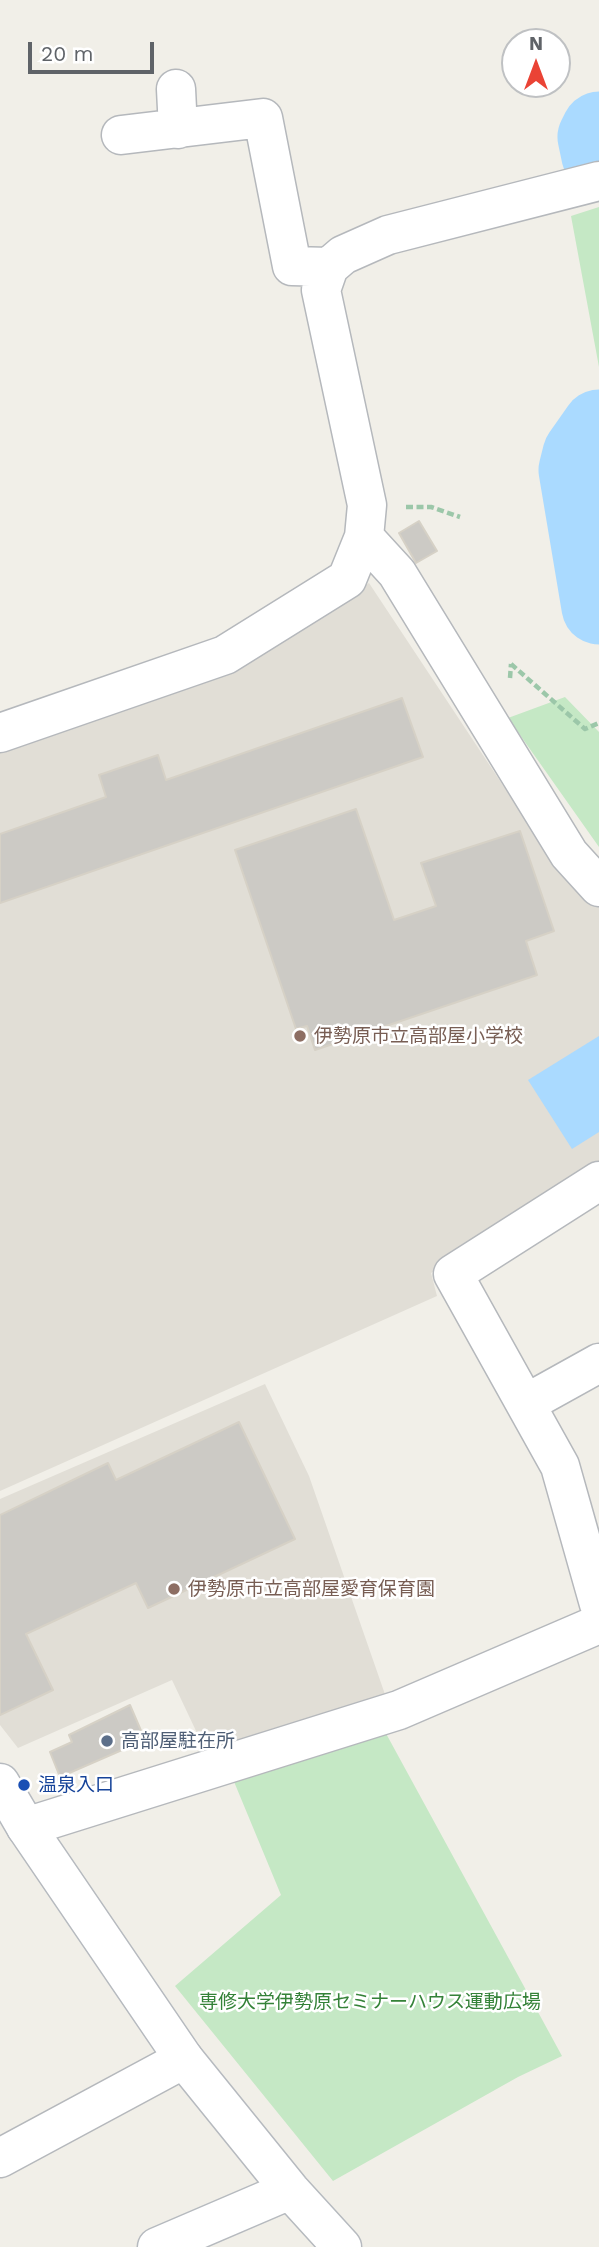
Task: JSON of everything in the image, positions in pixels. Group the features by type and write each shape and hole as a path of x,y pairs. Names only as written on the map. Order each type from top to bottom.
{"street":[{"path":"176,89 177,129"},
{"path":"121,135 263,118 292,266 329,267"},
{"path":"593,183 388,235 342,255 329,267 321,290 366,521 569,854 599,887"},
{"path":"0,733 225,655 346,579 366,521"},
{"path":"599,1181 453,1274 560,1466 599,1604"},
{"path":"527,1403 599,1363"},
{"path":"26,1827 398,1710 599,1624"},
{"path":"0,1783 26,1827 184,2059 290,2190 342,2247"},
{"path":"0,2158 184,2059"},
{"path":"157,2247 290,2190"}],"path":[{"path":"366,521 431,508 460,517"},
{"path":"511,664 585,729 599,723"}],"shaded area":[{"name":"伊勢原市立高部屋小学校","path":"369,583 561,873 599,905 599,1166 431,1273 437,1296 0,1491 0,749 244,660"},
{"name":"伊勢原市立高部屋愛育保育園","path":"265,1384 309,1476 388,1703 233,1752 205,1750 172,1680 18,1748 0,1725 0,1499"}],"green space":[{"path":"599,207 599,367 571,216"},
{"path":"565,697 599,732 599,847 508,718"},
{"name":"専修大学伊勢原セミナーハウス運動広場","path":"383,1728 562,2056 518,2077 333,2181 175,1986 281,1895 230,1772"}],"water":[{"path":"599,1036 599,1132 572,1149 528,1080"}],"building":[{"path":"419,521 437,551 416,563 399,533"},
{"path":"402,698 423,757 0,903 0,834 106,797 99,775 158,755 166,780"},
{"path":"356,809 394,920 436,906 421,863 520,831 554,931 526,941 537,975 315,1050 307,1026 296,1029 235,850"},
{"path":"239,1422 295,1539 148,1608 136,1583 26,1634 53,1690 0,1715 0,1515 108,1463 116,1480"},
{"name":"高部屋駐在所","path":"130,1705 145,1740 60,1777 50,1752 72,1742 69,1735"}],"waterway":[{"path":"599,129 595,137 599,156"},
{"path":"599,427 580,454 576,470 599,607"}],"place":[{"name":"伊勢原市立高部屋小学校","path":"300,1036"},
{"name":"伊勢原市立高部屋愛育保育園","path":"174,1589"},
{"name":"高部屋駐在所","path":"107,1741"},
{"name":"温泉入口","path":"24,1785"}]}
